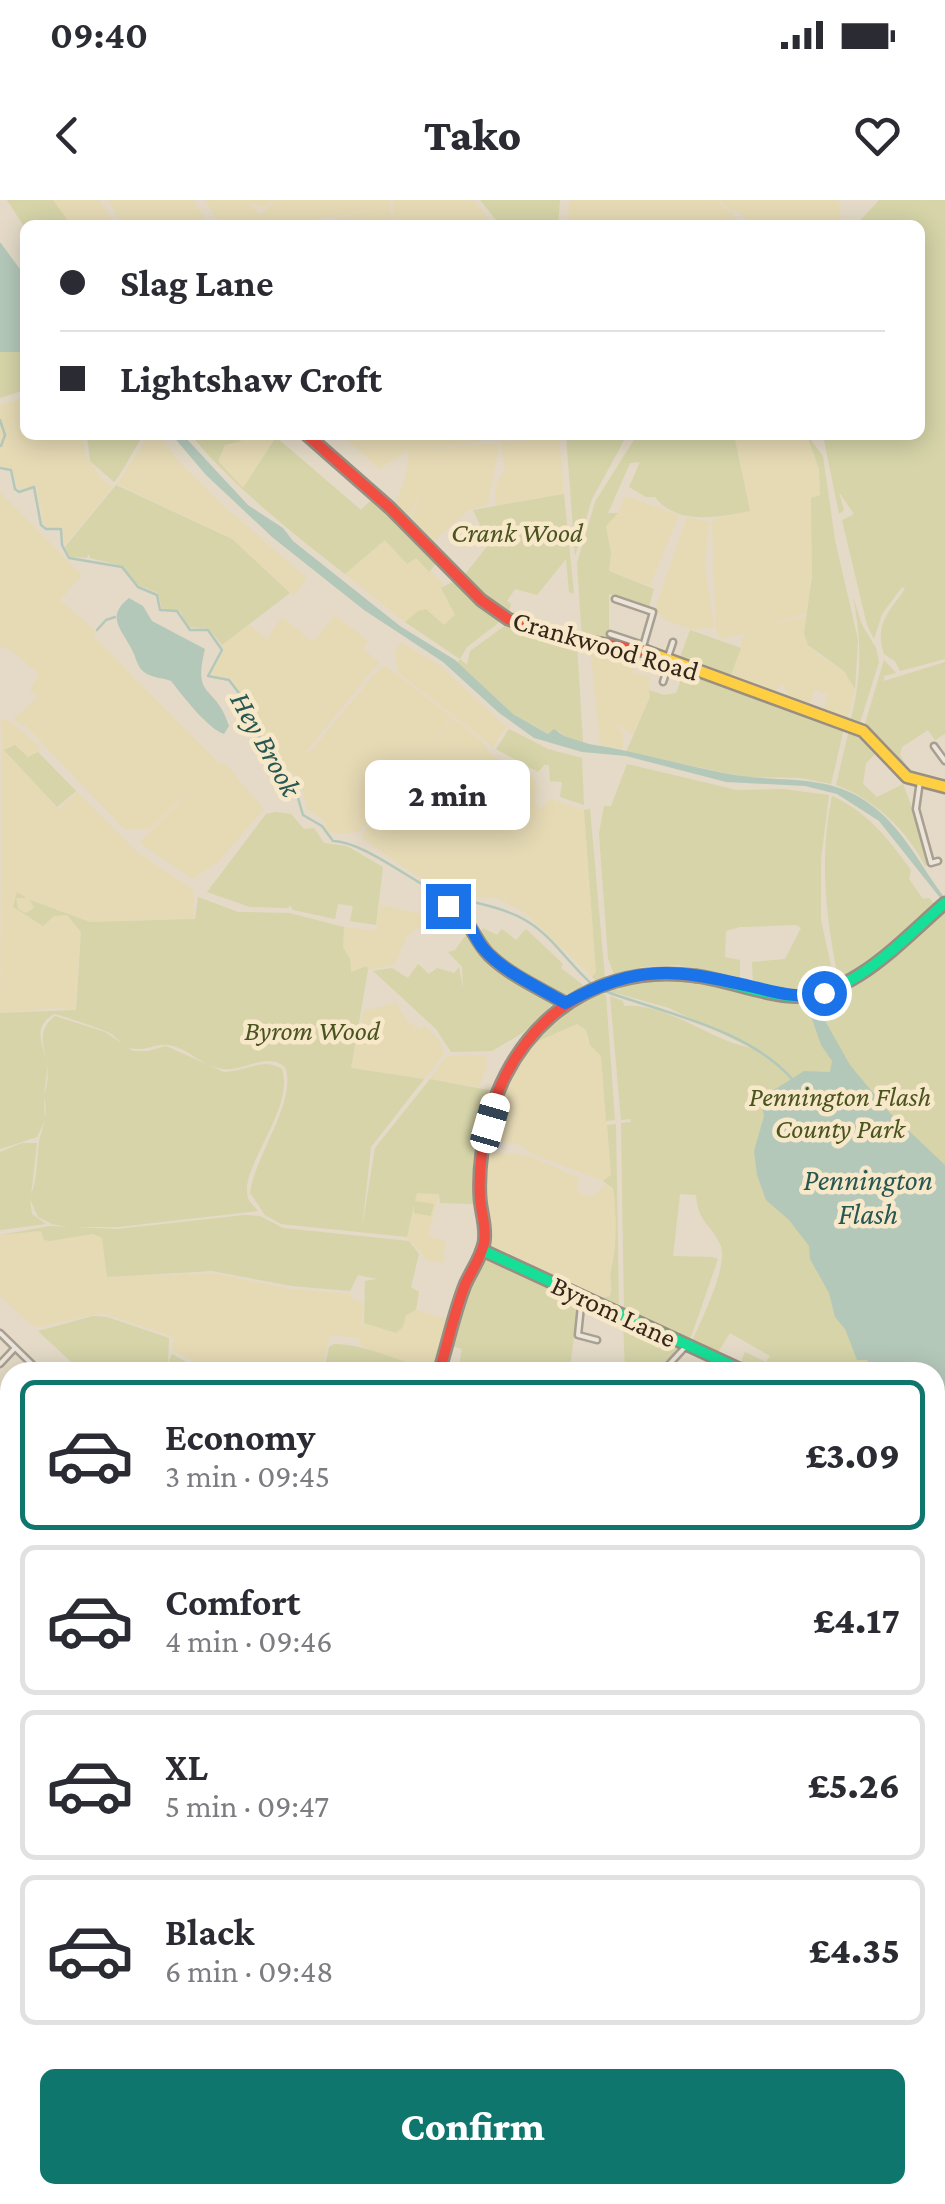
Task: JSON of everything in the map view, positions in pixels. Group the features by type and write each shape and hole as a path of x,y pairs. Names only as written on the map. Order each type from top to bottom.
{"street":[{"name":"Crankwood Road","path":"313,440 390,508 481,600 508,619 554,636 642,648 668,661 863,731 885,750 902,774 944,784"},
{"path":"610,634 642,648 653,612 615,599"},
{"path":"663,682 673,642"},
{"path":"934,746 945,761"},
{"path":"920,781 916,809 931,863 938,861"},
{"path":"443,1362 465,1286 485,1242 480,1168 498,1092 530,1034 565,1003 590,990 642,973 669,971 813,996 838,986 944,903"},
{"path":"448,906 462,914 480,945 493,958 565,1003"},
{"name":"Byrom Lane","path":"482,1250 724,1362"},
{"path":"582,1296 578,1335 597,1340"},
{"path":"0,1333 30,1362"},
{"path":"671,1362 686,1345"},
{"path":"2,1362 15,1348"},
{"path":"431,2204 441,2204"}],"shaded area":[{"path":"53,200 99,200 112,220 67,220"},
{"path":"108,200 196,200 205,220 119,220"},
{"path":"205,200 273,200 264,207 249,204 261,215 275,200 390,200 392,220 329,220 372,210 313,220 218,220"},
{"path":"393,200 474,200 489,220 394,220"},
{"path":"569,200 717,200 738,220 568,220"},
{"path":"720,200 839,200 841,220 747,220 735,209 732,212"},
{"path":"20,399 20,440 84,440 85,455 104,481 113,486 64,546 62,528 43,523 37,488 19,490 12,469 0,466 0,405"},
{"path":"146,440 163,440 179,462 223,505 307,578 293,596 232,539 117,484"},
{"path":"240,440 274,440 243,489 218,461 225,445"},
{"path":"347,440 479,440 431,450 490,443 499,447 488,504 467,511 431,544 411,522 421,486 409,520 394,506 405,479 409,450 380,469"},
{"path":"559,440 564,494 495,506 496,484 505,469 500,442"},
{"path":"735,440 809,440 819,469 820,496 811,498 814,527 809,608 768,626 805,616 818,655 844,671 855,689 847,721 822,713 828,695 815,689 808,707 790,698 782,684 771,694 729,680 745,633 722,639 716,632 712,522 750,510"},
{"path":"0,492 82,575 60,600 96,631 93,636 216,764 225,763 264,809 218,862 193,879 140,843 211,769 150,829 124,829 27,727 13,720 38,697 30,690 39,674 0,646"},
{"path":"625,496 679,515 650,586 608,571 611,553 606,526 618,513"},
{"path":"687,517 709,522 705,564 714,628 690,629 665,620 655,609"},
{"path":"386,540 407,563 416,557 443,583 444,596 455,615 450,622 444,625 418,611 405,622 345,574"},
{"path":"335,615 368,641 363,649 379,662 306,752 378,670 386,666 452,717 401,782 453,718 482,741 490,754 533,776 537,785 535,803 540,809 551,799 584,810 596,973 592,977 524,912 495,897 473,898 415,875 361,837 375,815 359,832 337,834 327,830 323,819 307,809 300,778 278,764 264,745 256,712 233,685 233,679 212,677 211,672 224,651 222,645 249,625 267,639 282,617 313,642"},
{"path":"401,642 442,667 506,727 493,747 398,672 395,652"},
{"path":"590,646 637,652 633,673 649,676 650,697 633,734 614,723 623,733 623,749 600,746"},
{"path":"2,719 39,746 34,757 4,750 58,809 77,792 136,851 193,890 194,919 90,922 70,916 81,932 75,1011 60,1008 0,1013"},
{"path":"380,905 422,914 420,927 406,937 395,965 351,973 343,947 344,927 376,931"},
{"path":"396,1003 408,1022 420,1029 425,1025 439,1040 444,1054 424,1079 351,1068 363,1011"},
{"path":"577,1024 586,1030 587,1039 601,1056 611,1175 603,1181 532,1154 522,1146 494,1139 506,1084 529,1045"},
{"path":"485,1055 487,1066 479,1087 430,1079 447,1056"},
{"path":"487,1151 529,1156 579,1178 577,1191 582,1194 592,1196 607,1184 613,1188 617,1230 610,1296 600,1297 564,1283 488,1247 484,1201"},
{"path":"417,1192 439,1194 428,1236 445,1241 444,1263 427,1260 407,1237"},
{"path":"42,1231 44,1240 50,1241 93,1234 103,1238 107,1277 213,1273 290,1289 349,1294 363,1303 362,1330 364,1323 396,1333 403,1327 406,1315 416,1310 451,1320 438,1362 401,1362 360,1345 360,1338 330,1335 323,1362 194,1362 172,1350 174,1337 102,1313 39,1327 31,1325 0,1296 0,1235"}],"green space":[{"path":"7,200 53,200 67,220 20,220"},
{"path":"480,200 560,200 558,220 496,220"},
{"path":"879,200 945,200 945,659 900,671 895,661 884,654 881,635 885,619 905,589 902,587 882,614 874,639 867,625 842,520 854,514 839,492 844,510 839,514 824,440 925,440 925,220 861,220"},
{"path":"0,352 20,352 20,392 0,398"},
{"path":"88,440 140,440 114,482 90,461"},
{"path":"195,440 242,441 225,445 218,461 243,488 274,440 279,440 361,510 374,497 438,561 429,572 416,558 407,564 385,540 345,574 284,526 245,491"},
{"path":"566,440 624,440 592,499 575,556"},
{"path":"634,440 735,440 750,511 699,517 675,512 655,497 646,497 629,487 640,462 630,463 608,513 618,513 606,526 611,553 609,571 654,589 649,607 609,594 609,635 633,645 582,638 577,563 595,502"},
{"path":"809,440 823,456 835,540 858,640 855,689 844,671 808,645 804,633 812,577 811,498 820,495 819,469"},
{"path":"116,485 232,539 290,593 222,645 209,629 188,627 180,611 162,610 158,593 138,585 122,566 90,558 89,554 87,558 70,557 65,547"},
{"name":"Crank Wood","path":"564,494 574,594 569,592 566,559 537,595 515,589 507,601 511,604 508,614 462,578 489,544 473,510"},
{"path":"456,580 502,620 467,647 460,659 405,622 426,609 444,625 455,615 441,588"},
{"path":"853,596 879,662 859,726 850,723 859,660"},
{"path":"510,622 553,641 577,645 583,742 559,731 549,734 513,714 457,663 460,659 467,665 470,651"},
{"path":"690,630 741,648 729,680 679,660"},
{"path":"884,660 896,673 884,676 884,681 945,662 945,734 935,740 928,730 902,747 900,755 909,770 901,767 864,727"},
{"path":"685,670 844,728 831,784 801,778 745,777 626,752 650,697 649,690 664,695 676,693"},
{"path":"509,729 548,749 582,758 584,805 560,797 562,782 550,781 549,765 538,772 496,749"},
{"path":"849,730 879,750 866,763 863,784 877,797 903,784 919,826 928,864 925,866 888,817 863,798 836,785"},
{"path":"15,745 28,757 38,752 76,791 57,807 4,750"},
{"path":"627,764 737,790 783,789 829,795 821,859 821,920 835,984 794,992 753,982 752,962 785,959 801,928 796,925 726,931 725,957 740,960 740,982 678,965 642,967 614,975 608,958 599,834 604,806 611,806"},
{"path":"832,796 876,827 911,870 909,879 923,899 929,898 937,907 839,982 826,889"},
{"path":"590,809 605,978 596,981 592,977 596,972 584,810"},
{"path":"266,814 291,814 304,829 314,828 324,843 347,846 383,867 376,925 350,921 353,906 338,904 335,919 293,910 290,905 250,907 207,892"},
{"name":"Byrom Wood","path":"17,892 26,898 16,898 18,909 26,913 34,908 30,900 90,922 195,919 198,897 238,912 289,913 344,927 343,947 350,959 351,972 367,966 368,970 351,1068 424,1079 371,1147 362,1228 375,1148 430,1079 493,1091 474,1173 474,1204 440,1203 439,1194 417,1193 415,1201 434,1204 431,1216 414,1213 414,1205 407,1237 281,1224 265,1215 250,1193 286,1095 285,1067 269,1061 227,1069 211,1066 169,1045 130,1048 109,1032 54,1014 41,1032 47,1068 44,1095 48,1071 43,1033 55,1016 105,1032 133,1051 166,1046 224,1072 268,1064 282,1069 281,1102 247,1186 248,1198 258,1211 118,1227 68,1227 38,1217 30,1199 32,1214 46,1224 0,1230 0,1152 22,1143 37,1143 31,1195 45,1121 37,1137 0,1149 0,1013 76,1010 81,932 67,915 54,916 43,926 13,907"},
{"name":"Pennington Flash County Park","path":"942,909 945,1362 766,1362 770,1356 730,1333 717,1354 694,1345 718,1278 722,1253 699,1211 696,1195 680,1194 673,1256 718,1259 691,1337 686,1341 624,1312 621,1123 631,1122 621,1120 610,996 623,1001 624,1006 657,1010 752,1048 669,1008 602,989 611,987 624,992 612,985 678,974 664,980 684,976 805,1002 838,993"},
{"path":"483,928 497,935 502,929 516,940 526,929 563,964 561,968 583,985 572,994 557,997 486,949 488,945 479,935"},
{"path":"469,931 482,956 556,1001 524,1032 492,1051 451,1052 436,1029 373,971 392,968 408,978 418,964 429,974 437,968 454,973 459,967 463,989 462,967 448,952 455,950"},
{"path":"596,992 606,995 615,1120 606,1121 601,1056 590,1045 586,1030 577,1024 529,1045 562,1010"},
{"path":"616,1124 619,1310 596,1299 611,1293 615,1209 613,1188 603,1181 611,1175 607,1125"},
{"path":"260,1216 283,1228 409,1241 419,1254 411,1287 419,1292 416,1310 406,1315 403,1327 396,1333 364,1323 365,1281 377,1279 358,1275 350,1291 292,1286 212,1271 107,1277 102,1238 93,1234 50,1241 44,1240 41,1231 0,1235 50,1226 118,1229"},
{"path":"483,1258 490,1258 579,1298 571,1362 460,1362 462,1349 452,1346 468,1287"},
{"path":"93,1316 107,1317 169,1338 168,1362 71,1362 38,1331"},
{"path":"623,1320 681,1348 669,1362 625,1362"},
{"path":"347,1345 405,1362 326,1362 329,1347"},
{"path":"745,1352 766,1362 741,1362"},
{"path":"172,1354 186,1362 169,1362"}],"water":[{"path":"0,242 20,269 20,352 0,352"},
{"path":"176,440 188,440 248,505 283,528 293,541 400,626 455,660 513,714 548,734 554,729 589,744 729,774 841,788 875,808 896,828 945,898 945,904 879,821 837,794 805,786 726,782 626,756 582,752 534,738 498,712 443,662 364,610 272,537 206,475"},
{"path":"129,598 143,606 152,621 205,649 201,677 224,712 229,726 224,734 203,719 171,681 140,668 117,619 121,605"},
{"name":"Pennington Flash","path":"819,1010 850,1065 890,1113 945,1165 945,1362 857,1360 810,1259 809,1246 789,1220 766,1200 754,1151 764,1116 762,1106 774,1090 804,1071 830,1072 832,1061 821,1045 811,1016"}],"waterway":[{"path":"0,420 5,435 1,446"},
{"name":"Hey Brook","path":"0,468 11,470 19,492 34,487 41,525 61,529 62,545 69,558 122,567 138,587 157,595 160,610 177,611 190,630 208,630 222,650 208,676 229,680 254,713 263,751 280,774 293,781 303,815 322,826 333,841 366,851 434,890 525,920 544,934 593,985"},
{"path":"97,630 115,617"},
{"name":"Hey Brook","path":"599,989 728,1035 753,1047 793,1080"}],"traffic: fast":[{"path":"696,976 788,996 832,989 893,950 945,903"},
{"path":"448,906 461,916 498,962 565,1003"},
{"path":"482,1250 724,1362"}],"traffic: slow":[{"path":"645,651 863,731 907,777 945,787"}],"traffic: jam":[{"path":"313,440 390,508 481,600 508,619 553,636 645,651"},
{"path":"442,1362 461,1296 484,1243 480,1175 491,1112 505,1075 526,1043 551,1016 581,995 616,981 654,974 696,976"}],"route":[{"path":"448,906 459,910 480,945 493,958 565,1003 609,983 656,971 689,973 800,996 824,993"}]}
